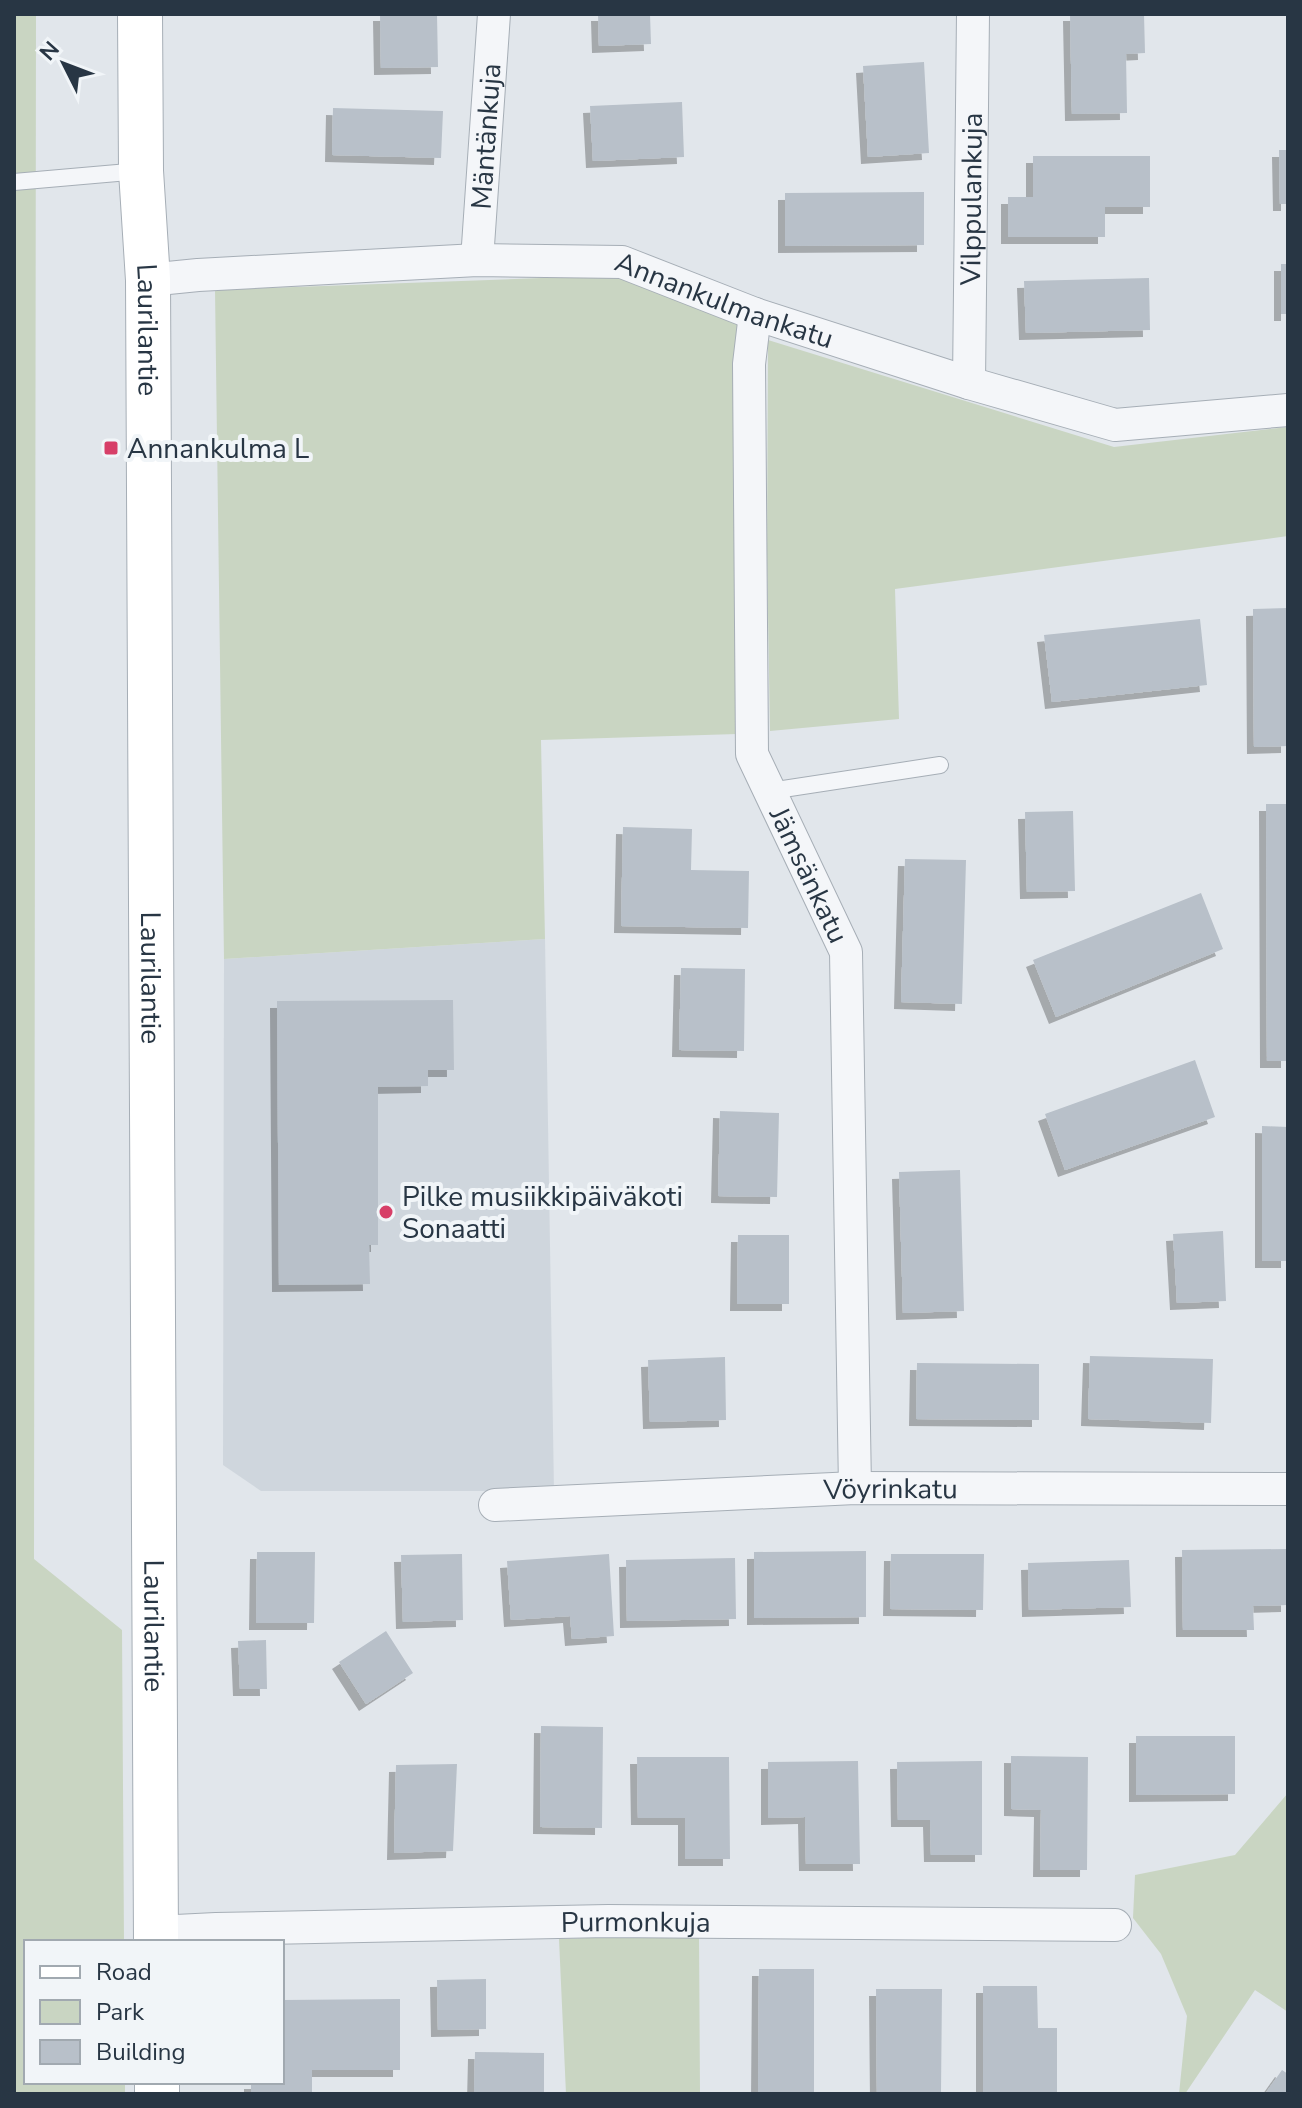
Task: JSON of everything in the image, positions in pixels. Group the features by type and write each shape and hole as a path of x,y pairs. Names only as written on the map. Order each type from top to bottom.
{"street":[{"name":"Laurilantie","path":"140,14 141,171 148,280 156,1937"},
{"name":"Mäntänkuja","path":"477,260 494,14"},
{"name":"Vilppulankuja","path":"969,383 973,14"},
{"name":"Annankulmankatu","path":"148,280 477,260 622,262 755,314 969,383 1115,425 1288,410"},
{"name":"Jämsänkatu","path":"755,314 749,364 752,754 846,952 855,1488"},
{"name":"Vöyrinkatu","path":"495,1505 855,1488 1288,1489"},
{"name":"Purmonkuja","path":"156,1937 216,1929 608,1921 1115,1925"}],"lane":[{"path":"14,182 141,171"},
{"path":"770,791 940,765"}],"shaded area":[{"name":"Pilke musiikkipäiväkoti Sonaatti","path":"545,939 554,1491 261,1491 223,1465 224,959"}],"green space":[{"path":"14,14 36,14 34,1559 122,1630 124,1940 24,1940 24,2084 125,2084 125,2094 14,2094"},
{"path":"622,275 741,322 737,734 541,740 545,939 224,959 215,290"},
{"path":"768,340 1114,447 1288,427 1288,536 895,589 899,719 770,731"},
{"path":"1288,1793 1288,2012 1255,1990 1185,2094 1179,2094 1187,2016 1161,1954 1133,1918 1135,1875 1235,1855"},
{"path":"699,1934 700,2094 566,2094 559,1939"}],"building":[{"path":"380,14 437,14 438,67 381,68"},
{"path":"598,14 650,14 651,44 599,46"},
{"path":"1070,14 1144,14 1145,53 1126,54 1127,113 1072,114"},
{"path":"924,62 929,153 868,157 863,66"},
{"path":"682,102 684,157 593,161 590,106"},
{"path":"333,108 443,111 441,158 332,155"},
{"path":"1279,150 1288,150 1288,204 1280,204"},
{"path":"1033,156 1150,156 1150,207 1105,207 1105,237 1008,237 1008,197 1033,197"},
{"path":"924,192 924,245 785,246 785,193"},
{"path":"1281,264 1288,264 1288,314 1281,314"},
{"path":"1149,278 1150,330 1026,333 1024,281"},
{"path":"1288,608 1288,746 1254,747 1253,609"},
{"path":"1200,619 1207,685 1052,702 1044,635"},
{"path":"1266,804 1288,804 1288,1061 1267,1061"},
{"path":"1073,811 1075,891 1027,892 1025,812"},
{"path":"623,827 692,829 691,870 749,871 748,928 621,926"},
{"path":"905,859 966,860 962,1004 901,1002"},
{"path":"1201,893 1223,949 1056,1017 1033,960"},
{"path":"681,968 745,969 744,1051 679,1050"},
{"path":"453,1000 454,1070 428,1070 428,1086 378,1087 378,1245 369,1245 370,1284 279,1285 277,1001"},
{"path":"1195,1060 1215,1117 1065,1170 1045,1114"},
{"path":"720,1111 779,1113 777,1197 718,1196"},
{"path":"1262,1126 1288,1127 1288,1261 1262,1261"},
{"path":"960,1170 964,1311 903,1313 899,1172"},
{"path":"1223,1231 1226,1301 1177,1303 1173,1234"},
{"path":"738,1235 789,1235 789,1304 737,1304"},
{"path":"1090,1356 1213,1359 1211,1423 1088,1419"},
{"path":"725,1357 726,1420 650,1422 648,1360"},
{"path":"917,1363 1039,1364 1039,1420 916,1419"},
{"path":"1288,1549 1288,1605 1253,1606 1254,1630 1183,1630 1182,1550"},
{"path":"866,1551 866,1617 754,1618 754,1552"},
{"path":"257,1552 315,1552 314,1623 256,1623"},
{"path":"462,1554 463,1620 403,1622 401,1555"},
{"path":"609,1554 614,1636 572,1639 570,1616 511,1620 507,1561"},
{"path":"891,1554 984,1554 983,1610 890,1609"},
{"path":"735,1558 736,1619 627,1621 626,1560"},
{"path":"1129,1560 1131,1607 1029,1610 1028,1563"},
{"path":"386,1631 413,1673 366,1704 339,1662"},
{"path":"266,1640 267,1689 240,1689 238,1641"},
{"path":"541,1726 603,1727 602,1828 540,1827"},
{"path":"1136,1736 1235,1736 1235,1794 1136,1795"},
{"path":"1011,1756 1088,1757 1087,1870 1040,1870 1041,1810 1011,1809"},
{"path":"637,1757 729,1757 730,1859 685,1859 685,1818 638,1818"},
{"path":"858,1761 860,1864 806,1864 805,1817 768,1818 768,1762"},
{"path":"982,1761 982,1855 931,1855 930,1820 898,1820 897,1762"},
{"path":"457,1764 453,1851 394,1853 396,1765"},
{"path":"759,1969 814,1969 814,2094 758,2094"},
{"path":"486,1979 486,2029 438,2030 437,1980"},
{"path":"983,1986 1037,1986 1038,2028 1057,2028 1057,2094 983,2094"},
{"path":"876,1989 942,1989 941,2094 877,2094"},
{"path":"400,1999 400,2070 312,2070 312,2094 251,2094 251,2084 284,2084 284,2000"},
{"path":"475,2052 544,2053 544,2094 474,2094"},
{"path":"1282,2070 1288,2074 1288,2094 1265,2094"}],"place":[{"name":"Annankulma L","path":"111,448"},
{"name":"Pilke musiikkipäiväkoti Sonaatti","path":"386,1212"}]}
